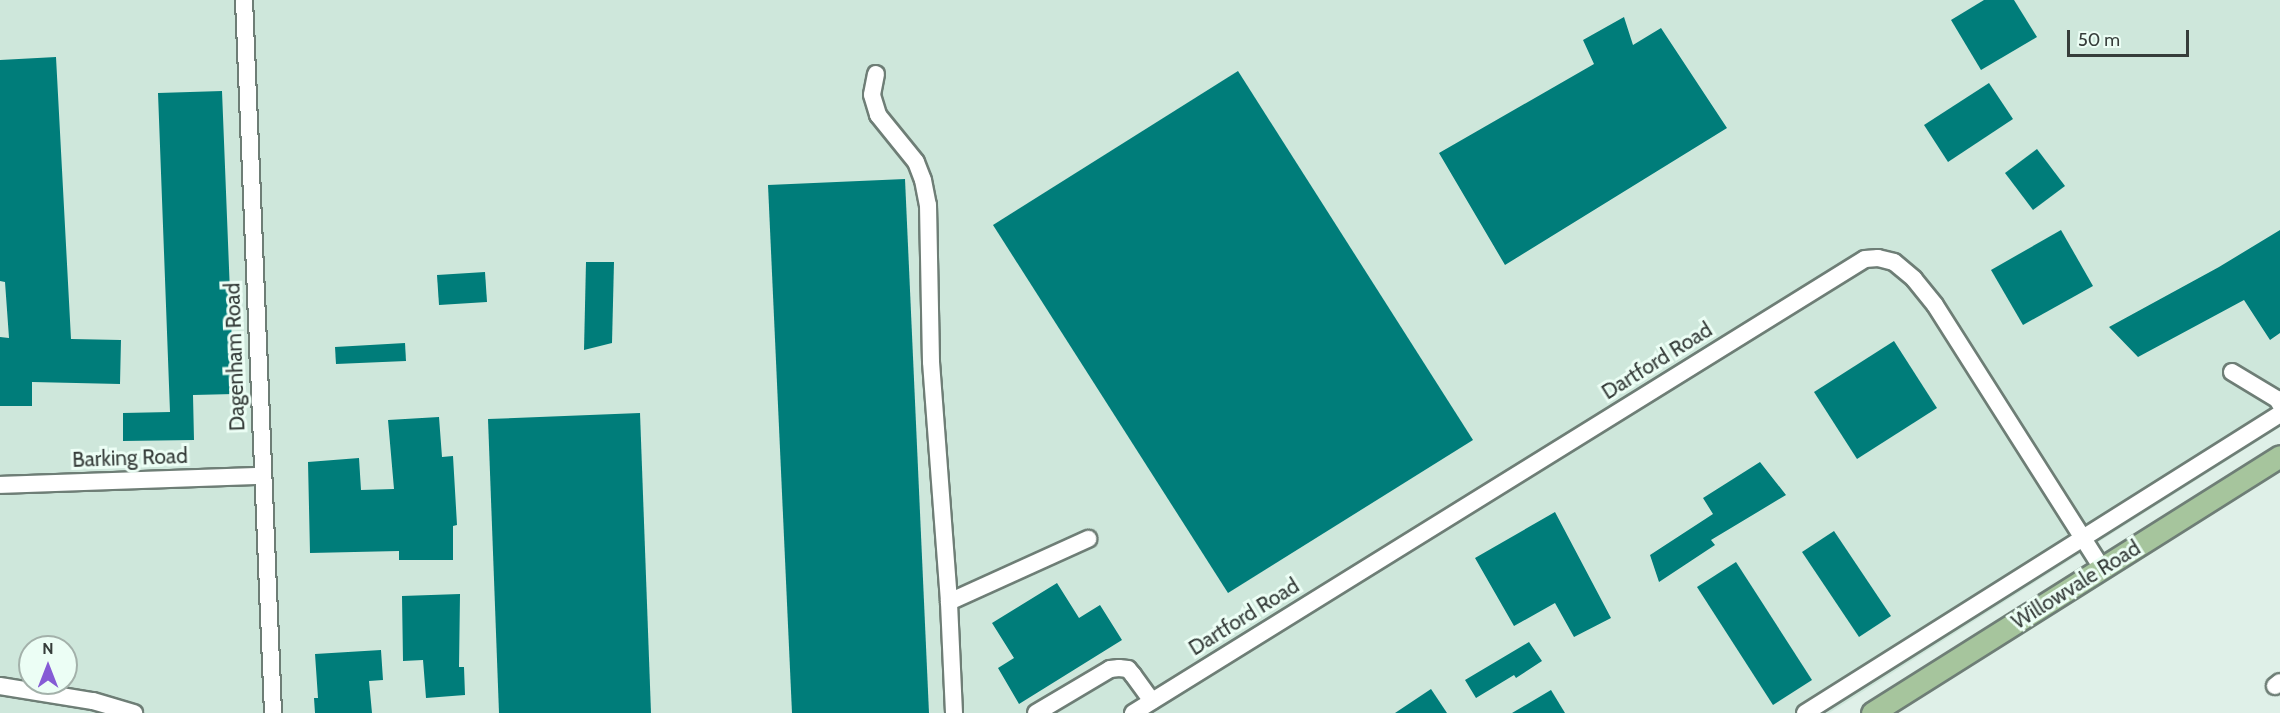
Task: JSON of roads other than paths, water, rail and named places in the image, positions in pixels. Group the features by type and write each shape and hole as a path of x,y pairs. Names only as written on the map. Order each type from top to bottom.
{"main road":[{"name":"Willowvale Road","path":"1872,713 2280,456"}],"street":[{"name":"Dagenham Road","path":"244,0 273,713"},
{"path":"876,74 872,95 878,115 916,162 928,205 931,362 949,602 954,713"},
{"name":"Dartford Road","path":"1133,713 1866,259 1878,258 1894,262 1914,279 1935,305 2081,539 2102,568"},
{"path":"2232,372 2277,399 2280,404"},
{"path":"1805,713 2280,414"},
{"name":"Barking Road","path":"0,485 262,476"},
{"path":"949,602 1088,539"},
{"path":"1036,713 1110,669 1119,668 1128,669 1152,701"},
{"path":"0,686 93,701 134,713"}]}
